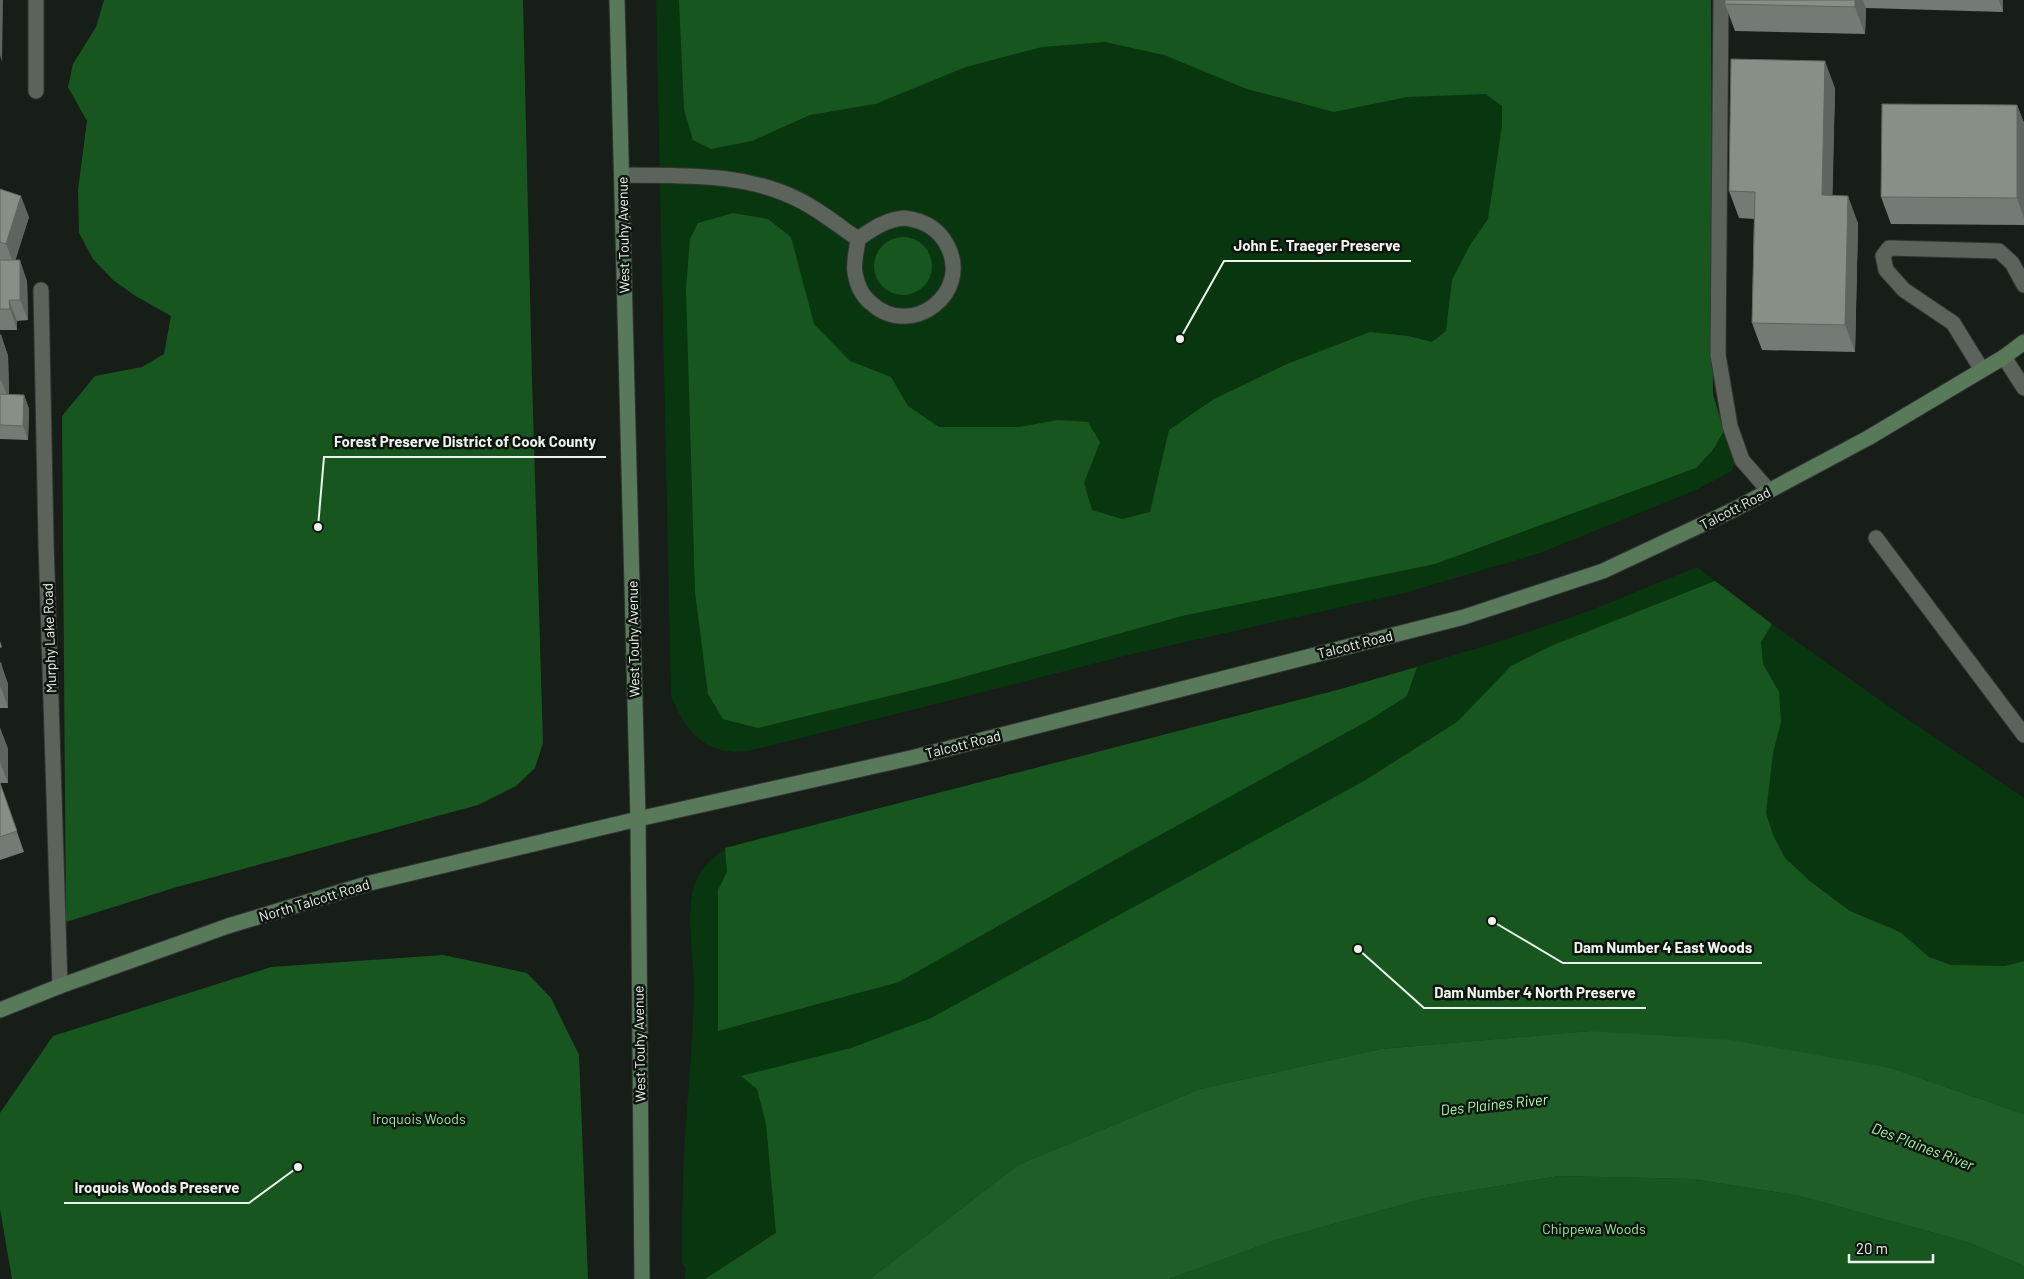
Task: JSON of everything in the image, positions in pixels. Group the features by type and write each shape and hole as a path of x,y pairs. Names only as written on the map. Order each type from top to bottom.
{"main road":[{"name":"West Touhy Avenue","path":"617,0 638,819 642,1279"},
{"name":"Talcott Road","path":"638,819 915,756 1464,617 1603,571 1769,492 1868,438 2004,357 2024,342"},
{"name":"North Talcott Road","path":"0,1010 60,986 228,926 370,883 638,819"}],"street":[{"path":"36,0 36,91"},
{"path":"1721,0 1718,355 1730,426 1739,452 1742,460 1769,492"},
{"path":"622,174 720,177 766,187 801,201 858,239"},
{"path":"892,219 915,219 936,230 944,238 950,250 953,263 950,284 945,295 930,309 911,316 887,314 876,308 866,299 859,288 854,272 858,239 880,224 892,219"},
{"path":"1982,370 1953,323 1904,290 1886,270 1883,256 1889,248 1999,251 2012,262 2024,284"},
{"name":"Murphy Lake Road","path":"41,290 46,542 60,986"},
{"path":"2004,357 2024,388"},
{"path":"1876,538 2024,735"}],"green space":[{"path":"104,0 523,0 543,743 535,768 516,786 478,805 177,887 66,922 62,416 95,376 142,367 164,354 171,316 134,295 113,280 93,259 79,233 78,190 87,121 68,87 73,64 96,27"},
{"path":"656,0 1698,0 1696,467 1713,450 1724,431 1735,463 1732,471 1696,490 1540,553 1408,592 1128,655 765,747 734,752 711,746 702,741 687,726 671,696"},
{"path":"679,0 1711,0 1713,394 1724,431 1713,450 1696,468 1435,564 1182,616 946,682 758,728 723,719 708,694 695,592 686,289 690,239 698,223 733,213 768,219 791,237 814,324 850,361 891,377 908,406 939,427 1019,427 1058,420 1088,422 1100,442 1084,483 1092,510 1122,519 1150,512 1169,430 1214,399 1287,364 1370,332 1408,336 1432,342 1446,331 1452,280 1470,245 1488,219 1502,126 1502,106 1486,94 1407,97 1334,112 1247,89 1164,55 1105,42 1042,47 966,67 875,104 810,115 752,141 711,149 693,140 684,109"},
{"path":"897,237 909,237 924,245 932,260 932,272 924,287 909,295 897,295 882,287 874,272 874,260 882,245"},
{"path":"1697,567 1772,624 2024,798 2024,1279 685,1279 686,1269 682,1264 683,1181 694,991 690,913 695,884 701,872 717,855 726,849 746,842 1129,747 1341,689 1501,641 1589,611"},
{"path":"1715,581 1772,624 1761,642 1763,664 1779,692 1781,722 1773,753 1766,813 1773,835 1785,858 1811,882 1850,911 1900,932 1929,957 1951,965 2005,966 2024,961 2024,1114 1891,1068 1590,1031 1381,1049 1200,1089 1018,1165 870,1279 705,1279 776,1233 766,1124 757,1089 741,1076 851,1048 931,1018 1364,781 1457,722 1511,666 1551,646"},
{"path":"1417,667 1407,696 1371,719 1129,852 899,982 718,1031 718,890 727,872 725,848 1341,689"},
{"name":"Iroquois Woods","path":"443,955 527,973 551,998 579,1055 588,1279 12,1279 0,1209 0,1113 53,1036 271,967"},
{"name":"Chippewa Woods","path":"1559,1176 1692,1179 1800,1196 1967,1242 2024,1266 2024,1279 1169,1279 1276,1240 1426,1198"}],"water":[{"name":"Des Plaines River","path":"1590,1031 1731,1040 1891,1068 2024,1114 2024,1266 1967,1242 1800,1196 1692,1179 1559,1176 1426,1198 1276,1240 1169,1279 870,1279 1018,1165 1200,1089 1381,1049"}],"building":[{"path":"1725,0 1855,0 1855,7 1725,4"},
{"path":"1731,59 1825,61 1822,195 1848,196 1845,325 1752,323 1755,192 1729,191"},
{"path":"1882,104 2017,105 2017,198 1881,197"},
{"path":"0,189 21,196 6,244 0,242"},
{"path":"0,260 20,260 20,300 9,300 10,309 0,309"},
{"path":"1,335 1,380 0,380"},
{"path":"0,394 24,395 23,426 0,425"},
{"path":"1,663 1,687 0,687"},
{"path":"0,783 17,831 0,837"}],"place":[{"name":"John E. Traeger Preserve","path":"1180,339"},
{"name":"Forest Preserve District of Cook County","path":"318,527"},
{"name":"Dam Number 4 East Woods","path":"1492,921"},
{"name":"Dam Number 4 North Preserve","path":"1358,949"},
{"name":"Iroquois Woods Preserve","path":"298,1167"}]}
